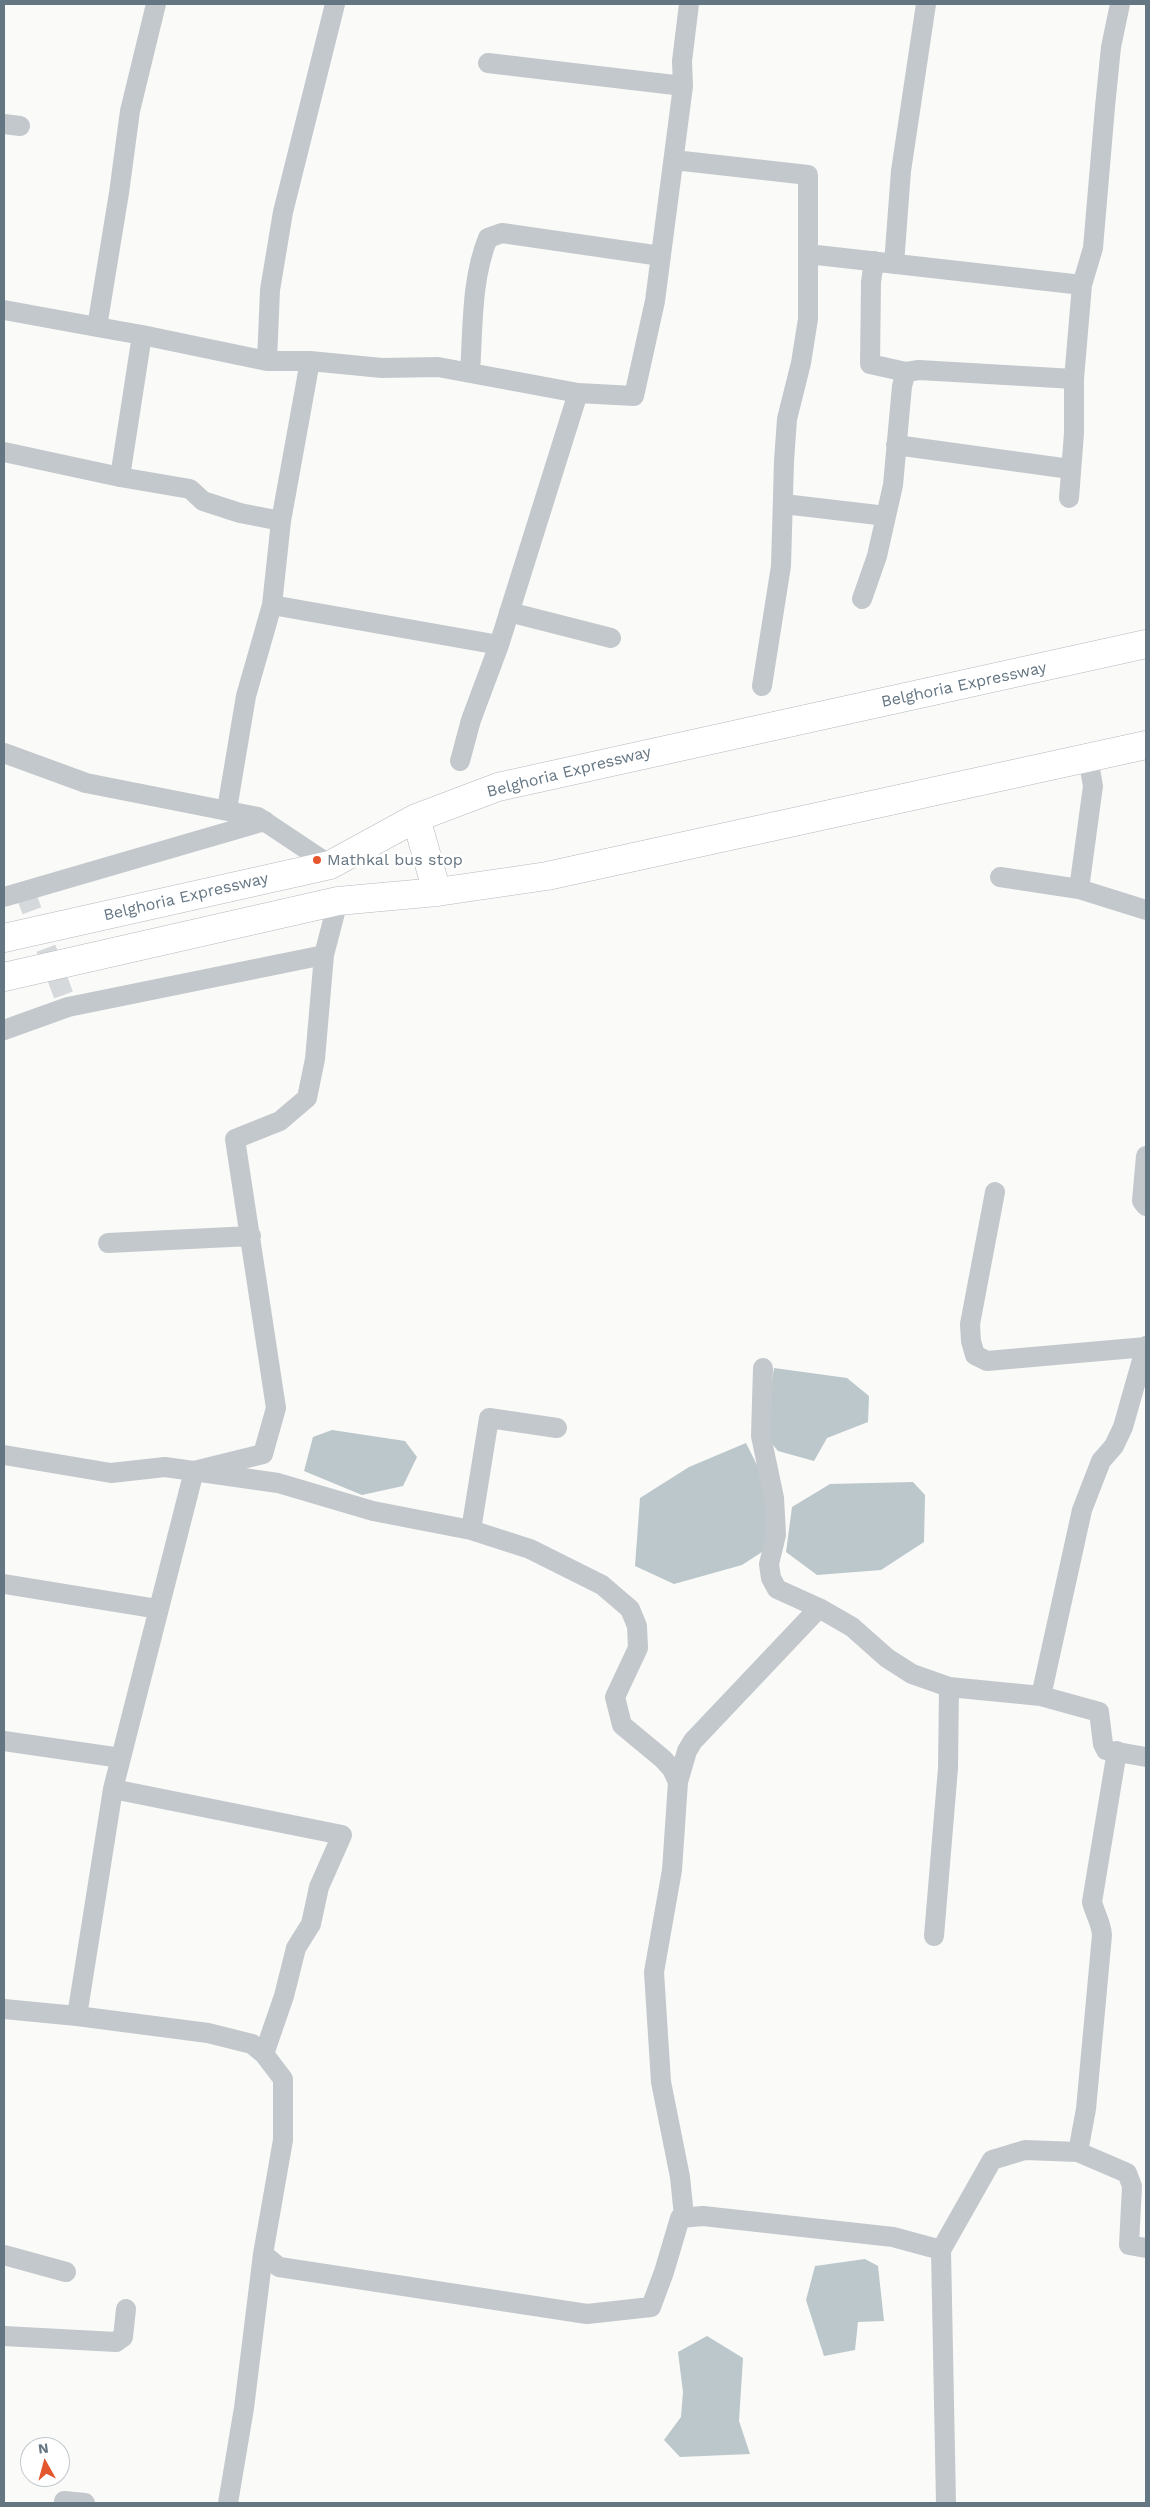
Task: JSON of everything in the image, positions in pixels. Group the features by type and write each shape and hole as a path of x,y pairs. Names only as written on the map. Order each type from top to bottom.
{"highway":[{"name":"Belghoria Expressway","path":"4,938 330,865 416,818 498,787 1146,644"},
{"path":"4,977 338,901 437,892 547,876 1146,745"},
{"path":"416,818 437,892"}],"street":[{"path":"96,327 119,193 130,111 156,4"},
{"path":"267,361 270,290 283,212 335,4"},
{"path":"4,310 142,335 267,361 310,361 382,368 438,367 578,393 634,396 655,301 683,86 682,61 689,4"},
{"path":"926,4 901,171 884,262 871,282 870,364 906,372 919,370 1074,379"},
{"path":"1069,498 1074,433 1074,379 1082,285 1093,248 1111,47 1120,4"},
{"path":"488,63 683,86"},
{"path":"674,160 808,175 808,319 801,363 787,419 781,566 762,686"},
{"path":"470,373 474,309 482,252 488,238 502,233 661,256"},
{"path":"808,254 1082,285"},
{"path":"120,477 142,335"},
{"path":"227,809 246,696 272,605 281,521 310,361"},
{"path":"862,599 876,556 893,485 902,386 906,372"},
{"path":"460,762 471,720 499,645 578,393"},
{"path":"896,445 1070,469"},
{"path":"4,452 120,477 190,489 203,501 240,513 281,521"},
{"path":"784,504 886,516"},
{"path":"272,605 499,645"},
{"path":"509,612 611,638"},
{"path":"4,753 86,783 227,809 258,817 330,865"},
{"path":"1079,889 1093,786 1088,758"},
{"path":"4,897 265,821"},
{"path":"1000,877 1079,889 1146,910"},
{"path":"194,1471 263,1454 276,1408 235,1139 280,1121 307,1098 315,1059 324,955 338,901"},
{"path":"4,1030 68,1007 324,955"},
{"path":"1146,1156 1142,1201 1146,1206"},
{"path":"994,1192 970,1324 971,1341 975,1355 986,1361 1146,1347 1123,1427 1114,1446 1101,1461 1082,1510 1041,1696"},
{"path":"108,1243 251,1236"},
{"path":"762,1368 761,1436 776,1516 776,1535 768,1564 771,1578 777,1589 819,1608 852,1627 887,1658 912,1674 949,1687 1041,1696 1099,1712 1103,1744 1106,1750 1146,1757"},
{"path":"471,1530 489,1418 557,1428"},
{"path":"4,1455 111,1474 165,1467 278,1483 373,1512 471,1530 530,1550 594,1581 630,1608 637,1626 638,1648 616,1697 622,1725 663,1759 672,1769 678,1782"},
{"path":"77,2016 113,1789 194,1471"},
{"path":"4,1584 158,1609"},
{"path":"684,2216 680,2176 661,2082 654,1972 672,1870 678,1782 687,1751 693,1741 819,1608"},
{"path":"934,1936 948,1768 949,1687"},
{"path":"4,1741 120,1758"},
{"path":"1078,2152 1086,2109 1102,1935 1101,1921 1094,1911 1092,1902 1117,1751"},
{"path":"113,1789 342,1834 320,1887 311,1924 296,1948 284,1996 264,2054"},
{"path":"4,2009 77,2016 208,2033 252,2044 264,2054 283,2079 283,2140 263,2254 244,2408 228,2503"},
{"path":"946,2503 941,2250 992,2160 1025,2150 1078,2152 1127,2173 1132,2186 1129,2245 1146,2248"},
{"path":"263,2254 279,2267 587,2314 651,2307 664,2272 680,2218 684,2216 703,2216 893,2237 941,2250"},
{"path":"4,2255 66,2272"},
{"path":"4,2336 116,2342 123,2337 126,2309"},
{"path":"64,2501 85,2503"}],"shaded area":[{"path":"774,1368 847,1378 869,1396 868,1422 827,1438 814,1461 778,1451 764,1434"},
{"path":"332,1430 405,1441 417,1457 403,1486 362,1495 304,1471 313,1437"},
{"path":"746,1443 769,1489 765,1550 742,1565 674,1584 635,1566 640,1498 689,1467"},
{"path":"913,1482 925,1495 924,1542 881,1570 817,1575 786,1552 792,1507 830,1484"},
{"path":"865,2259 878,2266 884,2321 858,2322 855,2350 824,2356 806,2300 815,2266"},
{"path":"707,2336 743,2358 739,2421 750,2454 680,2457 664,2440 681,2417 683,2392 678,2352"}],"tunnel":[{"path":"25,892 68,1007"}],"place":[{"name":"Mathkal bus stop","path":"317,860"}]}
